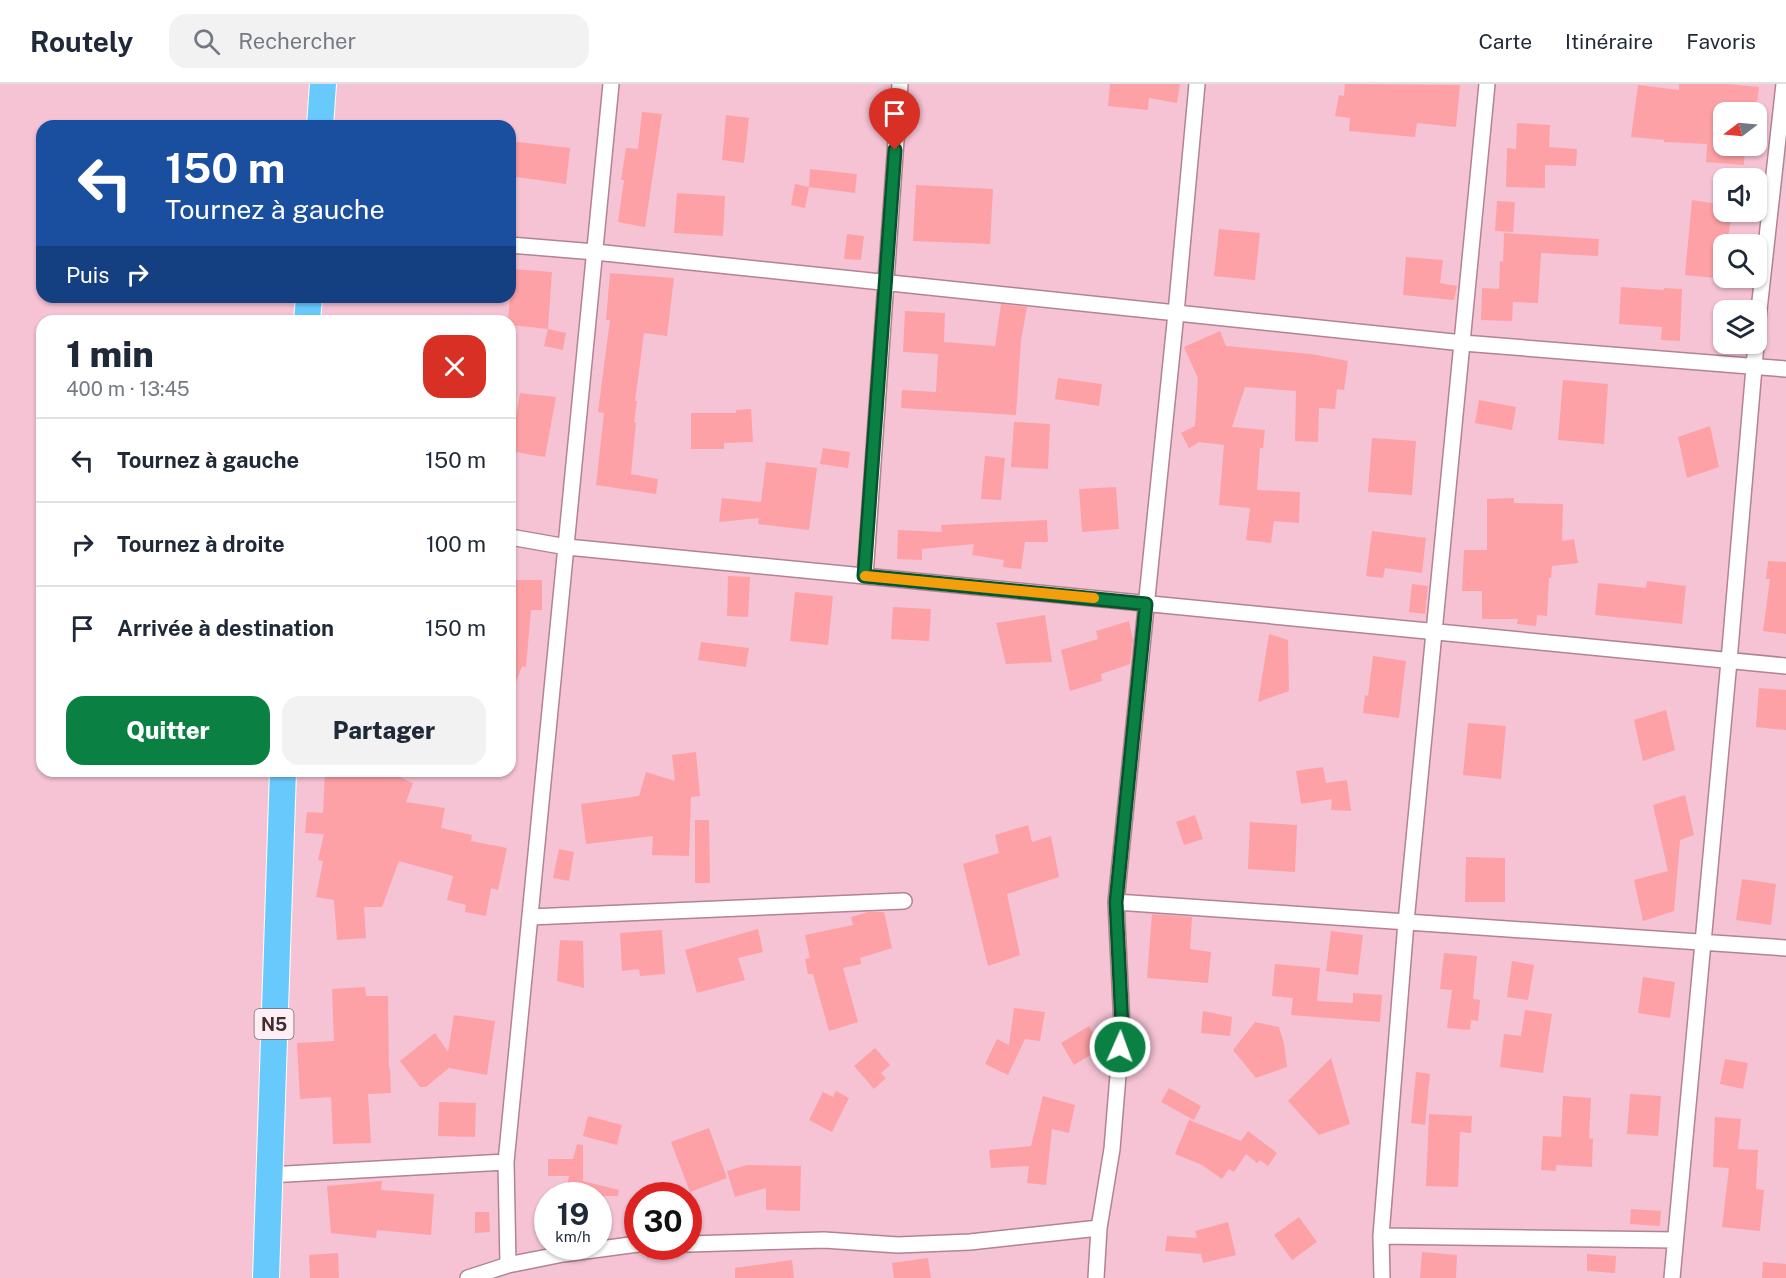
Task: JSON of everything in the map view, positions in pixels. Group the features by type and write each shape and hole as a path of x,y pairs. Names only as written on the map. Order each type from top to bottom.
{"highway":[{"path":"320,120 323,84"},
{"name":"N5","path":"266,1278 283,777"}],"street":[{"path":"508,1265 506,1162 611,84"},
{"path":"864,576 900,84"},
{"path":"1096,1278 1099,1228 1112,1149 1122,1026 1116,902 1197,84"},
{"path":"1382,1278 1381,1236 1406,922 1487,84"},
{"path":"1760,300 1784,84"},
{"path":"516,245 1463,343 1786,369"},
{"path":"1672,1278 1730,661 1755,354"},
{"path":"516,538 567,547 1786,666"},
{"path":"530,917 904,901"},
{"path":"1116,902 1786,948"},
{"path":"268,1175 506,1162"},
{"path":"702,1244 824,1240 898,1245 970,1242 1099,1228"},
{"path":"1381,1236 1675,1240"},
{"path":"468,1278 508,1265 563,1254 624,1246"}],"building":[{"path":"1110,84 1180,84 1177,103 1149,98 1148,110 1108,106"},
{"path":"1345,84 1460,85 1456,127 1417,123 1415,137 1349,131 1350,118 1335,116 1339,95 1344,96"},
{"path":"1679,84 1759,87 1757,102 1713,102 1713,156 1744,156 1744,165 1706,162 1707,144 1664,142 1664,140 1631,137 1638,85 1679,90"},
{"path":"642,112 662,114 645,227 618,222 626,148 638,149"},
{"path":"726,115 749,118 744,163 722,160"},
{"path":"1517,123 1550,125 1549,147 1577,149 1576,166 1545,165 1545,188 1506,187 1507,148 1516,149"},
{"path":"516,142 570,148 566,184 516,177"},
{"path":"810,169 857,174 855,193 809,187"},
{"path":"795,184 809,187 805,208 791,205"},
{"path":"916,185 993,189 990,244 913,241"},
{"path":"677,193 725,196 723,236 674,233"},
{"path":"1692,200 1713,203 1713,222 1730,222 1729,234 1713,234 1713,278 1685,275"},
{"path":"1497,201 1515,202 1513,232 1495,231"},
{"path":"1219,229 1260,233 1255,280 1214,276"},
{"path":"1504,233 1599,239 1598,256 1541,253 1538,303 1513,302 1512,321 1481,320 1482,288 1499,289"},
{"path":"847,234 864,236 861,260 844,259"},
{"path":"1406,257 1443,260 1440,283 1457,286 1454,300 1403,295"},
{"path":"516,269 552,272 548,329 516,326 516,315 508,315 509,303 516,303"},
{"path":"610,273 674,278 667,336 644,333 635,401 637,401 634,422 636,423 631,474 658,479 656,494 596,485 604,413 598,412 610,320 606,320"},
{"path":"1621,287 1682,289 1680,341 1661,340 1662,327 1619,324"},
{"path":"1001,304 1027,307 1021,340 1016,415 901,408 902,390 936,392 938,354 903,352 905,311 945,313 944,342 995,346"},
{"path":"548,329 566,333 563,350 544,346"},
{"path":"1220,331 1226,346 1311,354 1348,361 1344,390 1337,389 1335,409 1319,408 1318,442 1295,441 1296,391 1245,387 1232,427 1265,430 1263,448 1260,448 1257,490 1300,492 1299,523 1274,521 1271,543 1246,540 1250,508 1219,505 1224,445 1199,442 1189,448 1181,433 1195,426 1198,378 1184,347"},
{"path":"1058,378 1102,384 1099,406 1055,399"},
{"path":"1563,380 1608,384 1604,444 1558,440"},
{"path":"520,393 556,397 545,457 516,452 516,416"},
{"path":"1479,400 1516,407 1512,430 1475,423"},
{"path":"751,409 753,442 724,443 724,449 691,449 691,413 736,413 736,410"},
{"path":"1014,422 1050,424 1048,469 1011,467"},
{"path":"1710,426 1719,467 1687,478 1678,437"},
{"path":"1372,438 1416,441 1412,495 1368,492"},
{"path":"823,448 850,452 848,468 820,464"},
{"path":"985,456 1005,458 1001,500 981,499"},
{"path":"766,462 817,468 809,530 758,524 759,518 719,522 722,498 761,502"},
{"path":"1116,487 1119,529 1082,532 1079,489"},
{"path":"1514,498 1514,503 1563,504 1562,541 1574,539 1578,563 1552,566 1547,616 1537,615 1536,626 1517,624 1518,619 1482,619 1482,591 1462,591 1464,550 1487,550 1487,499"},
{"path":"1047,520 1048,542 1025,542 1021,569 1003,567 1004,560 972,555 974,544 922,549 922,560 897,559 898,530 942,532 941,525"},
{"path":"1372,531 1426,538 1422,573 1385,568 1383,578 1366,576"},
{"path":"1768,561 1786,562 1786,634 1763,631 1770,579 1766,579"},
{"path":"728,576 750,577 748,617 727,616"},
{"path":"516,580 542,580 542,610 531,610 526,667 522,666 516,682"},
{"path":"1647,581 1686,586 1682,624 1595,615 1598,583 1646,588"},
{"path":"1412,584 1428,586 1425,614 1409,612"},
{"path":"795,592 833,596 828,645 790,641"},
{"path":"893,607 931,609 929,641 891,639"},
{"path":"1045,615 1052,662 1006,664 996,623"},
{"path":"1129,621 1133,640 1130,664 1101,674 1102,681 1070,691 1061,650 1098,639 1096,631"},
{"path":"1269,634 1288,640 1289,691 1258,702"},
{"path":"701,642 749,648 746,667 698,660"},
{"path":"1373,656 1406,661 1399,718 1363,713 1365,695 1368,696"},
{"path":"1759,688 1786,690 1786,730 1756,727"},
{"path":"1666,710 1675,750 1643,761 1634,720"},
{"path":"1468,723 1506,726 1501,779 1463,775"},
{"path":"696,752 700,796 691,797 689,856 652,855 653,836 586,844 581,804 639,796 646,772 675,781 672,755"},
{"path":"1323,767 1326,783 1347,780 1351,811 1331,810 1332,799 1301,804 1296,771"},
{"path":"325,777 399,777 413,783 406,802 445,808 441,828 472,835 471,841 507,848 498,890 491,888 486,916 465,912 466,905 447,900 453,876 399,861 382,907 364,907 366,938 337,940 334,900 316,897 323,861 318,860 324,834 305,833 307,812 323,813"},
{"path":"1685,795 1694,835 1680,840 1674,911 1643,921 1634,880 1668,871 1653,805"},
{"path":"1195,815 1203,839 1184,845 1176,822"},
{"path":"695,820 709,820 710,883 695,883"},
{"path":"1250,822 1297,825 1295,872 1248,869"},
{"path":"1028,825 1032,842 1051,836 1059,877 1007,894 1020,955 988,966 963,864 999,853 995,835"},
{"path":"559,849 574,852 569,881 553,878"},
{"path":"1466,857 1505,858 1505,902 1465,902"},
{"path":"1742,879 1776,884 1771,925 1736,920"},
{"path":"868,912 884,912 892,948 860,958 861,964 843,968 858,1022 829,1031 813,974 808,974 805,959 810,958 805,935 853,925 851,917"},
{"path":"1152,914 1192,917 1190,949 1211,952 1208,983 1147,978"},
{"path":"758,929 763,952 738,958 745,980 697,993 685,950"},
{"path":"662,930 665,974 640,976 639,969 622,971 620,933"},
{"path":"1331,931 1363,935 1358,975 1326,971"},
{"path":"560,940 583,941 584,988 557,981"},
{"path":"1444,953 1477,956 1473,999 1480,1000 1478,1021 1471,1020 1470,1030 1447,1028 1452,990 1440,989"},
{"path":"1512,961 1534,965 1528,1000 1507,997"},
{"path":"1275,964 1320,968 1317,1001 1353,1003 1353,993 1382,995 1380,1022 1291,1015 1293,998 1272,996"},
{"path":"1643,977 1675,982 1670,1018 1638,1013"},
{"path":"365,987 366,996 388,996 391,1093 368,1094 371,1143 333,1144 331,1097 300,1099 297,1043 334,1041 332,989"},
{"path":"1014,1008 1045,1012 1040,1041 1025,1039 1008,1075 985,1064 997,1039 1009,1045"},
{"path":"1525,1010 1552,1014 1543,1073 1500,1067 1504,1034 1521,1036"},
{"path":"1203,1011 1232,1017 1230,1036 1201,1033"},
{"path":"454,1015 495,1021 487,1075 449,1068 426,1087 420,1087 400,1061 435,1033 448,1052"},
{"path":"1255,1022 1279,1027 1287,1067 1256,1078 1233,1050"},
{"path":"1089,1026 1102,1048 1074,1065 1061,1043"},
{"path":"875,1048 890,1065 881,1073 886,1078 874,1089 854,1066"},
{"path":"1331,1058 1350,1124 1319,1135 1288,1101"},
{"path":"1725,1059 1748,1063 1743,1089 1720,1084"},
{"path":"1416,1072 1430,1074 1425,1125 1411,1123"},
{"path":"1169,1088 1201,1106 1194,1120 1161,1102"},
{"path":"836,1091 849,1098 832,1132 809,1120 823,1092 833,1097"},
{"path":"1630,1094 1661,1096 1658,1136 1627,1134"},
{"path":"1043,1096 1075,1105 1069,1133 1052,1129 1046,1185 1027,1183 1029,1166 991,1168 989,1150 1031,1146"},
{"path":"1563,1096 1591,1098 1589,1138 1593,1139 1592,1167 1556,1165 1556,1171 1541,1170 1543,1136 1561,1137"},
{"path":"439,1102 476,1103 475,1137 438,1136"},
{"path":"1429,1114 1472,1116 1471,1133 1460,1132 1458,1187 1426,1186"},
{"path":"588,1116 622,1125 617,1145 583,1136"},
{"path":"1715,1117 1741,1119 1738,1149 1758,1150 1756,1189 1764,1190 1760,1231 1722,1227 1729,1168 1713,1167"},
{"path":"1189,1120 1241,1141 1248,1131 1277,1153 1268,1166 1260,1160 1257,1163 1246,1154 1234,1172 1229,1169 1222,1179 1202,1165 1175,1154"},
{"path":"709,1128 727,1178 702,1187 702,1182 686,1182 671,1142"},
{"path":"577,1144 583,1145 583,1181 587,1182 568,1182 569,1176 548,1176 548,1159 573,1159"},
{"path":"747,1165 801,1166 800,1211 766,1210 766,1188 735,1197 727,1171"},
{"path":"382,1181 381,1190 434,1194 431,1235 377,1230 376,1238 331,1233 327,1186"},
{"path":"612,1188 619,1190 618,1196 612,1196"},
{"path":"1631,1209 1661,1211 1660,1226 1630,1224"},
{"path":"475,1212 489,1212 490,1232 475,1233"},
{"path":"1299,1217 1317,1242 1292,1260 1274,1235"},
{"path":"1228,1222 1236,1255 1203,1263 1201,1254 1165,1251 1167,1236 1197,1238 1195,1231"},
{"path":"1422,1252 1457,1255 1456,1278 1420,1278"},
{"path":"338,1253 339,1278 310,1278 309,1255"},
{"path":"1587,1254 1616,1256 1615,1273 1587,1271"},
{"path":"928,1258 931,1278 894,1278 892,1263"},
{"path":"792,1260 794,1278 735,1278 735,1268"},
{"path":"1763,1262 1786,1264 1786,1278 1762,1278"}],"slow traffic":[{"path":"865,576 1094,598"}],"route":[{"path":"895,150 864,576 1146,604 1116,902 1122,1026 1120,1047"}]}
